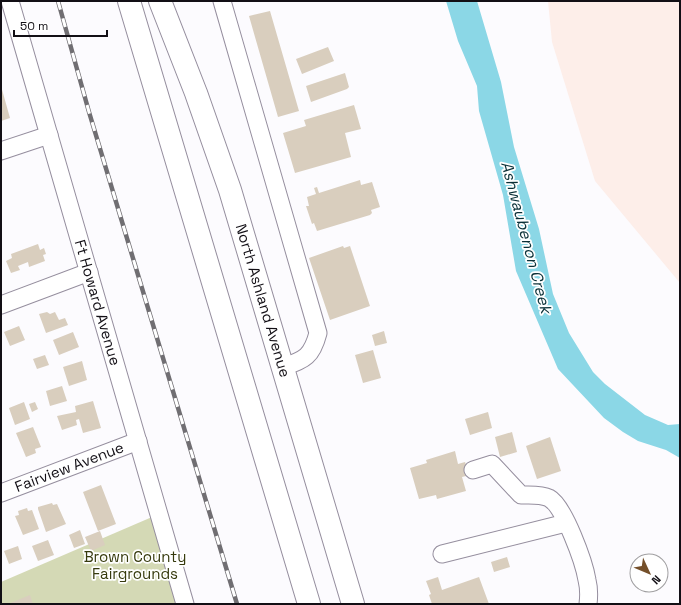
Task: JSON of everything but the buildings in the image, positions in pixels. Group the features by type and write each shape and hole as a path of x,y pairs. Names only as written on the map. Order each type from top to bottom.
{"main road":[{"path":"129,1 309,604"},
{"name":"North Ashland Avenue","path":"160,1 196,92 230,190 353,604"},
{"path":"290,540 322,604"}],"street":[{"name":"Ft Howard Avenue","path":"10,1 185,604"},
{"path":"222,1 318,333 314,349 300,361 283,367"},
{"path":"1,151 49,135"},
{"path":"1,305 89,272"},
{"name":"Fairview Avenue","path":"1,493 138,441"},
{"path":"473,470 492,464 521,495 547,497 555,502 566,523 584,567 589,593 588,604"},
{"path":"442,554 566,523"}],"shaded area":[{"path":"548,1 680,1 680,283 595,181 552,42"}],"green space":[{"name":"Brown County Fairgrounds","path":"159,514 185,604 1,604 1,582"}],"water":[{"name":"Ashwaubenon Creek","path":"446,1 477,1 501,82 514,147 539,229 553,294 569,333 593,372 605,384 645,415 668,425 680,424 680,458 666,450 638,441 623,432 604,418 558,369 516,271 503,195 479,111 477,86 458,41"}],"railway":[{"path":"58,1 89,112 237,604"}]}
